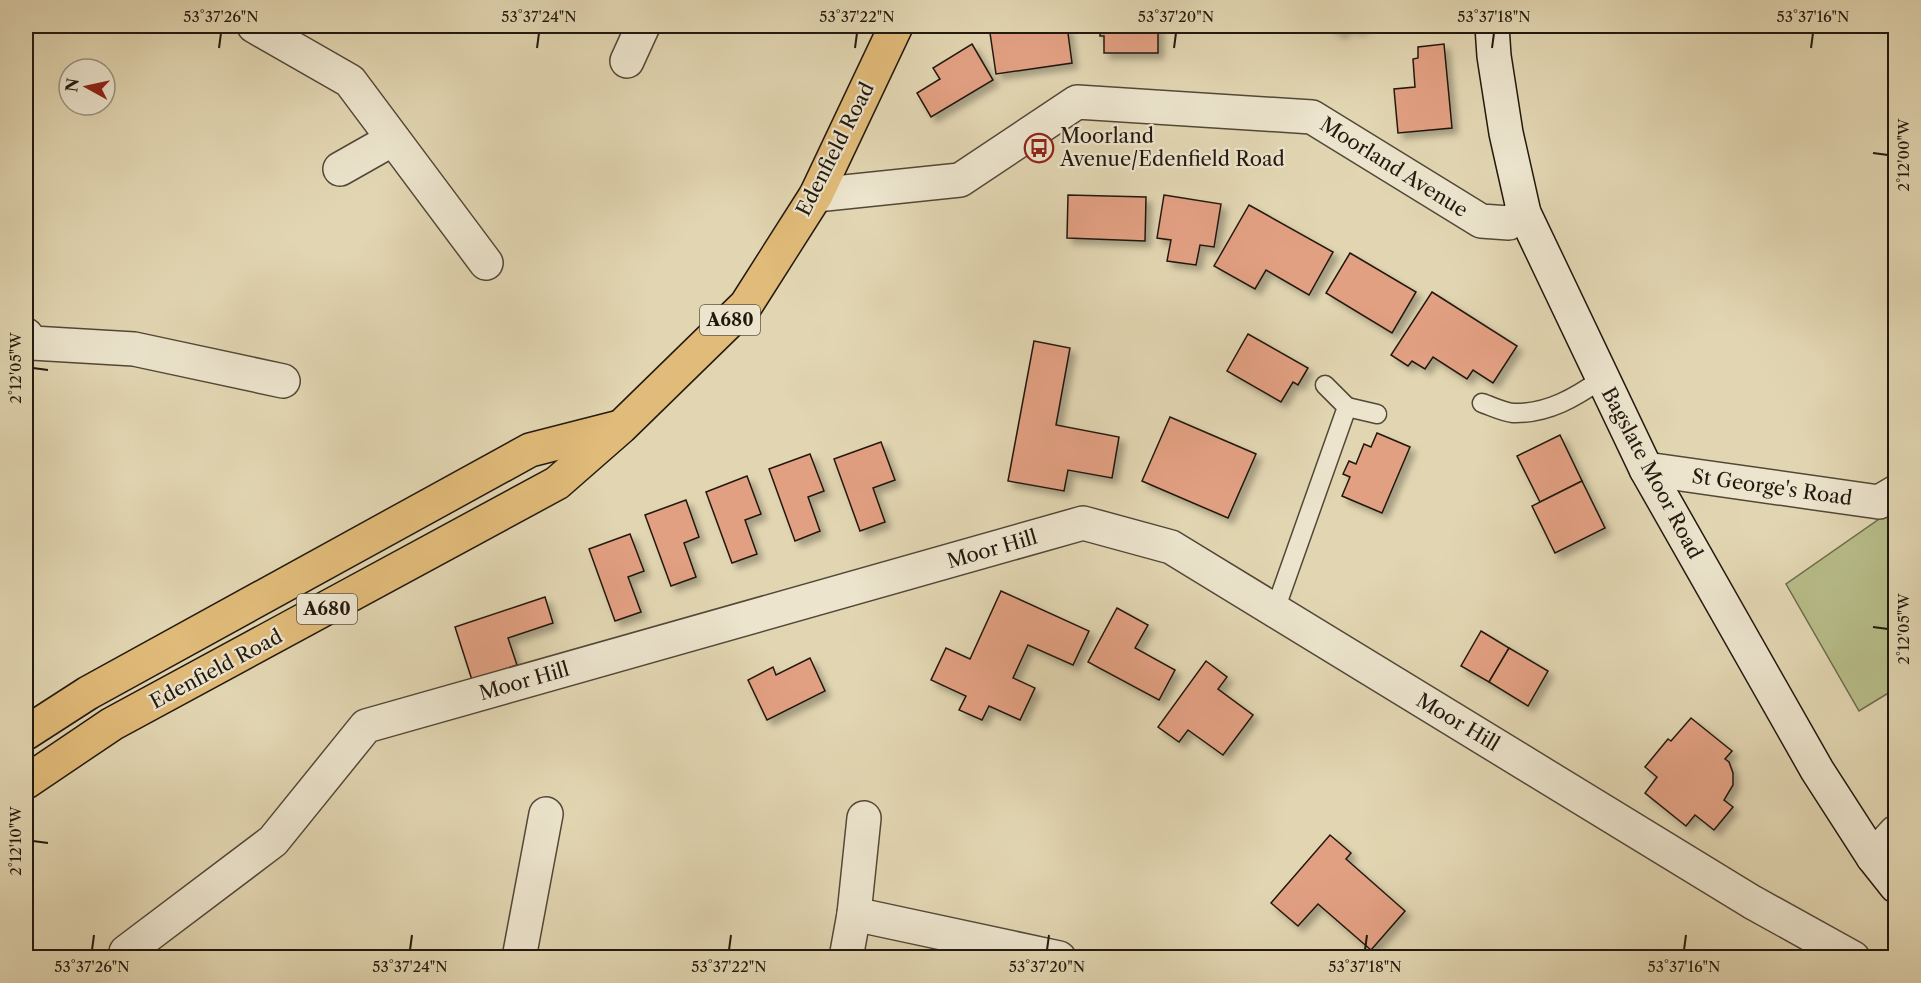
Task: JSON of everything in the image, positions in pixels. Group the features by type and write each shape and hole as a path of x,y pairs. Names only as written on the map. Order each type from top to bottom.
{"main road":[{"name":"Edenfield Road","path":"26,783 112,724 557,483 621,427 746,305 816,195 896,26"},
{"name":"Edenfield Road","path":"26,734 88,693 530,450 621,427"},
{"path":"247,606 264,643"}],"street":[{"path":"254,26 350,81 486,263"},
{"path":"627,61 643,26"},
{"name":"Bagslate Moor Road","path":"1492,26 1494,56 1506,133 1524,213 1646,469 1817,770 1873,857 1896,886"},
{"name":"Moorland Avenue","path":"816,195 960,180 1077,102 1311,117 1481,221 1509,224 1524,213"},
{"path":"340,169 393,139"},
{"path":"26,335 32,343 134,349 284,381"},
{"name":"St George's Road","path":"1646,469 1879,502 1896,492"},
{"name":"Moor Hill","path":"126,952 273,841 366,726 1083,523 1171,547 1752,902 1853,957"},
{"path":"519,957 546,814"},
{"path":"846,957 854,914 864,818"},
{"path":"1873,857 1896,832"},
{"path":"854,914 1059,957"}],"lane":[{"path":"1482,403 1511,413 1540,411 1573,399 1603,378"},
{"path":"1325,385 1347,407 1377,414"},
{"path":"1275,610 1347,407"}],"green space":[{"path":"1895,508 1895,689 1859,711 1786,584"}],"building":[{"path":"989,26 1067,26 1072,63 996,74"},
{"path":"1100,26 1158,26 1158,53 1104,53 1104,36 1100,36"},
{"path":"1328,26 1366,26 1358,29 1345,27 1341,33"},
{"path":"972,44 993,80 931,117 917,93 940,79 933,68"},
{"path":"1444,44 1452,128 1398,133 1394,89 1415,87 1413,59 1418,58 1418,47"},
{"path":"1068,195 1146,197 1145,241 1067,238"},
{"path":"1164,195 1221,204 1214,247 1200,245 1196,265 1167,261 1171,240 1157,238"},
{"path":"1249,205 1333,252 1309,295 1266,270 1255,289 1214,266"},
{"path":"1350,253 1416,292 1392,333 1326,293"},
{"path":"1432,292 1517,346 1493,383 1473,370 1467,379 1433,357 1425,369 1412,361 1408,366 1391,355"},
{"path":"1248,334 1308,368 1298,385 1293,382 1281,402 1227,371"},
{"path":"1034,341 1070,348 1056,425 1119,437 1112,478 1068,470 1064,491 1008,481"},
{"path":"1170,417 1256,454 1228,518 1142,481"},
{"path":"1377,433 1410,447 1382,513 1342,496 1350,477 1343,474 1349,461 1356,464 1364,444 1371,447"},
{"path":"1560,435 1582,481 1540,502 1517,456"},
{"path":"881,442 895,480 873,488 885,522 860,531 834,459"},
{"path":"810,454 824,491 808,497 820,531 795,541 769,469"},
{"path":"747,476 761,514 745,520 757,554 732,563 706,492"},
{"path":"1582,481 1605,528 1555,553 1532,506"},
{"path":"686,500 699,537 684,543 696,577 671,586 645,515"},
{"path":"630,534 644,571 628,577 641,612 615,621 589,549"},
{"path":"1001,591 1089,631 1073,665 1028,645 1013,678 1035,688 1020,720 989,706 982,720 959,710 966,696 931,680 946,648 970,659"},
{"path":"545,597 553,623 508,638 517,665 472,680 455,627"},
{"path":"1117,608 1148,625 1135,648 1175,670 1159,700 1088,662"},
{"path":"1481,631 1509,648 1489,682 1461,666"},
{"path":"1509,648 1548,671 1528,706 1489,682"},
{"path":"810,658 825,691 767,720 748,680 773,667 776,675"},
{"path":"1206,661 1227,677 1218,689 1253,715 1223,755 1188,730 1179,742 1158,727"},
{"path":"1691,718 1732,751 1725,759 1729,762 1733,773 1733,785 1724,800 1733,807 1714,830 1695,815 1686,826 1645,793 1657,777 1645,767 1668,739 1671,741"},
{"path":"1330,835 1351,853 1346,859 1405,911 1371,950 1318,904 1298,926 1271,903"}],"place":[{"name":"Moorland Avenue/Edenfield Road","path":"1039,148"}]}
